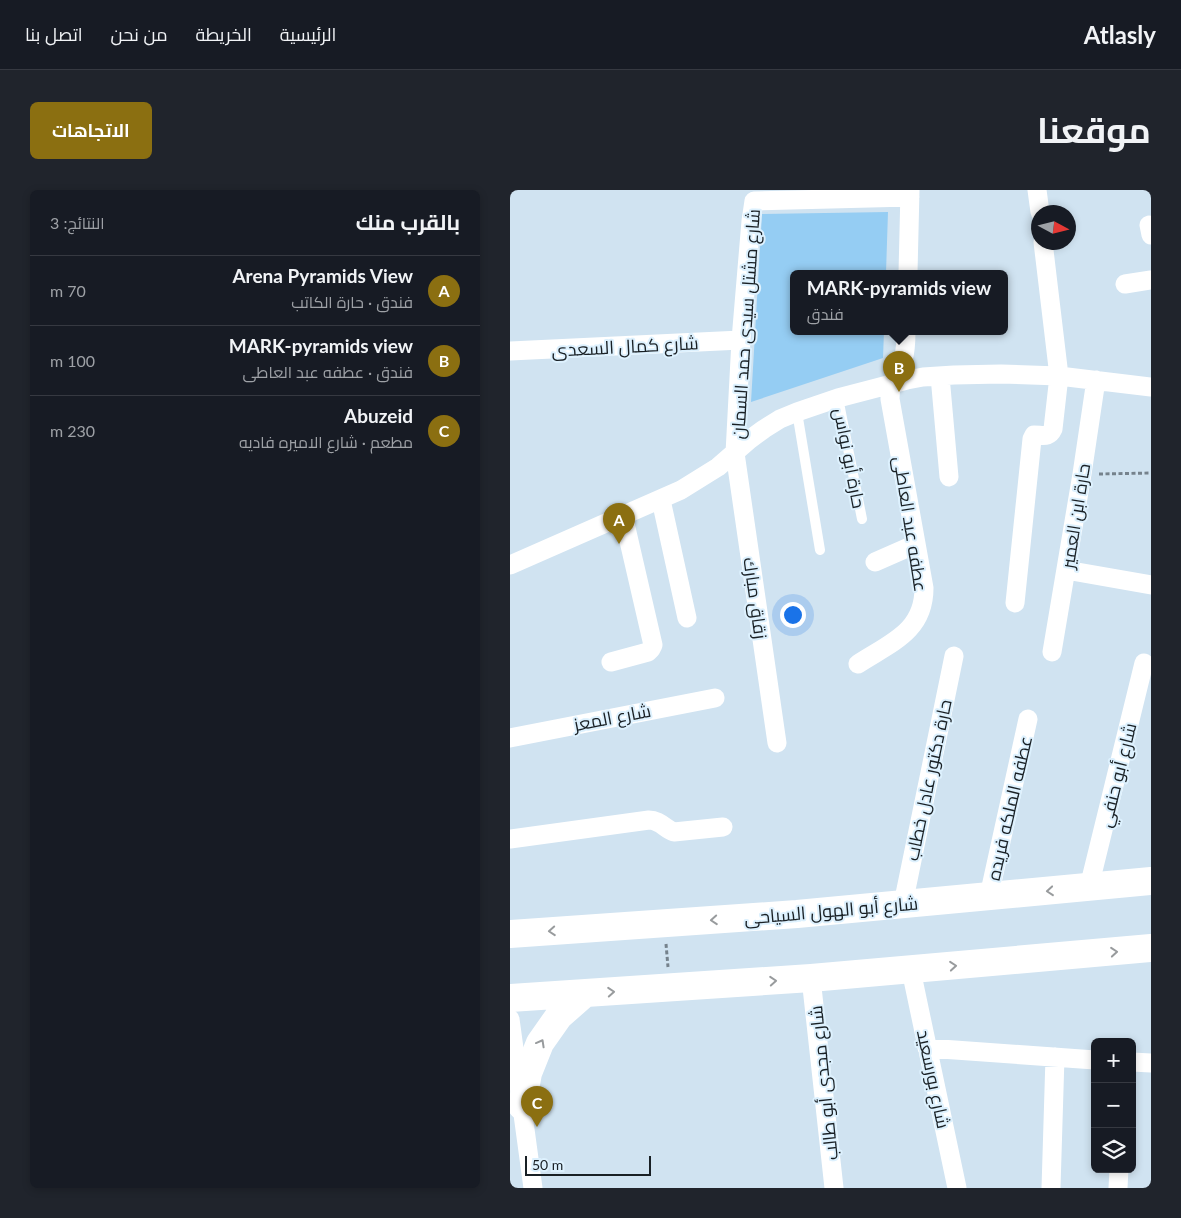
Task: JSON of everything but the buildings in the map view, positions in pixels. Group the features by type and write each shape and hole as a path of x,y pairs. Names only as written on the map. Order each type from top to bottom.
{"main road":[{"name":"شارع أبو الهول السياحى","path":"510,934 797,914 1151,881"},
{"path":"510,998 811,978 1151,948"},
{"path":"522,1106 528,1073 540,1043 559,1016 584,994"}],"street":[{"path":"1037,190 1039,205"},
{"path":"908,270 910,193"},
{"name":"شارع مشتل سيدى حمد السمان","path":"735,453 750,221 755,196 910,193"},
{"path":"1015,603 1032,438 1034,435 1049,435 1054,429 1059,376 1044,250"},
{"path":"1125,284 1151,280"},
{"path":"891,383 903,359 906,335"},
{"name":"شارع كمال السعدى","path":"510,351 741,340"},
{"path":"510,565 661,500 700,479 718,467 749,440 780,419 838,398 891,383 915,378 1001,374 1059,376 1151,387"},
{"path":"940,376 949,476"},
{"name":"حارة ابن العمير","path":"1052,652 1096,380"},
{"name":"عطفه عبد العاطى","path":"858,664 908,632 919,616 922,607 924,588 891,406 891,383"},
{"name":"زقاق مبارك","path":"735,453 777,743"},
{"path":"661,500 687,618"},
{"path":"611,662 648,652 653,645 623,515"},
{"path":"875,562 916,544"},
{"path":"1066,570 1151,585"},
{"name":"حارة دكتور عادل خطاب","path":"903,904 954,656"},
{"name":"شارع أبو حنفي","path":"1090,887 1144,663"},
{"name":"شارع المعز","path":"510,738 714,698"},
{"name":"عطفه الملكه فريده","path":"989,896 1028,719"},
{"path":"510,839 649,820 657,821 674,832 723,827"},
{"name":"شارع بورسعيد","path":"911,970 957,1188"},
{"name":"شارع مجدى أبو طالب","path":"811,978 834,1188"},
{"path":"510,1019 533,1188"},
{"path":"927,1048 1091,1060"},
{"path":"1051,1188 1055,1057"},
{"path":"1136,1062 1151,1064"},
{"path":"1118,1188 1119,1173"}],"lane":[{"name":"حارة أبو نواس","path":"838,398 862,519"},
{"path":"797,412 820,550"}],"path":[{"path":"1082,474 1151,473"},
{"path":"664,923 670,988"}],"shaded area":[{"path":"888,212 886,270 790,270 790,335 884,335 883,358 751,402 762,214"}],"place":[{"name":"MARK-pyramids view","path":"899,392"},
{"name":"Arena Pyramids View","path":"619,544"},
{"name":"Abuzeid","path":"537,1127"}]}
